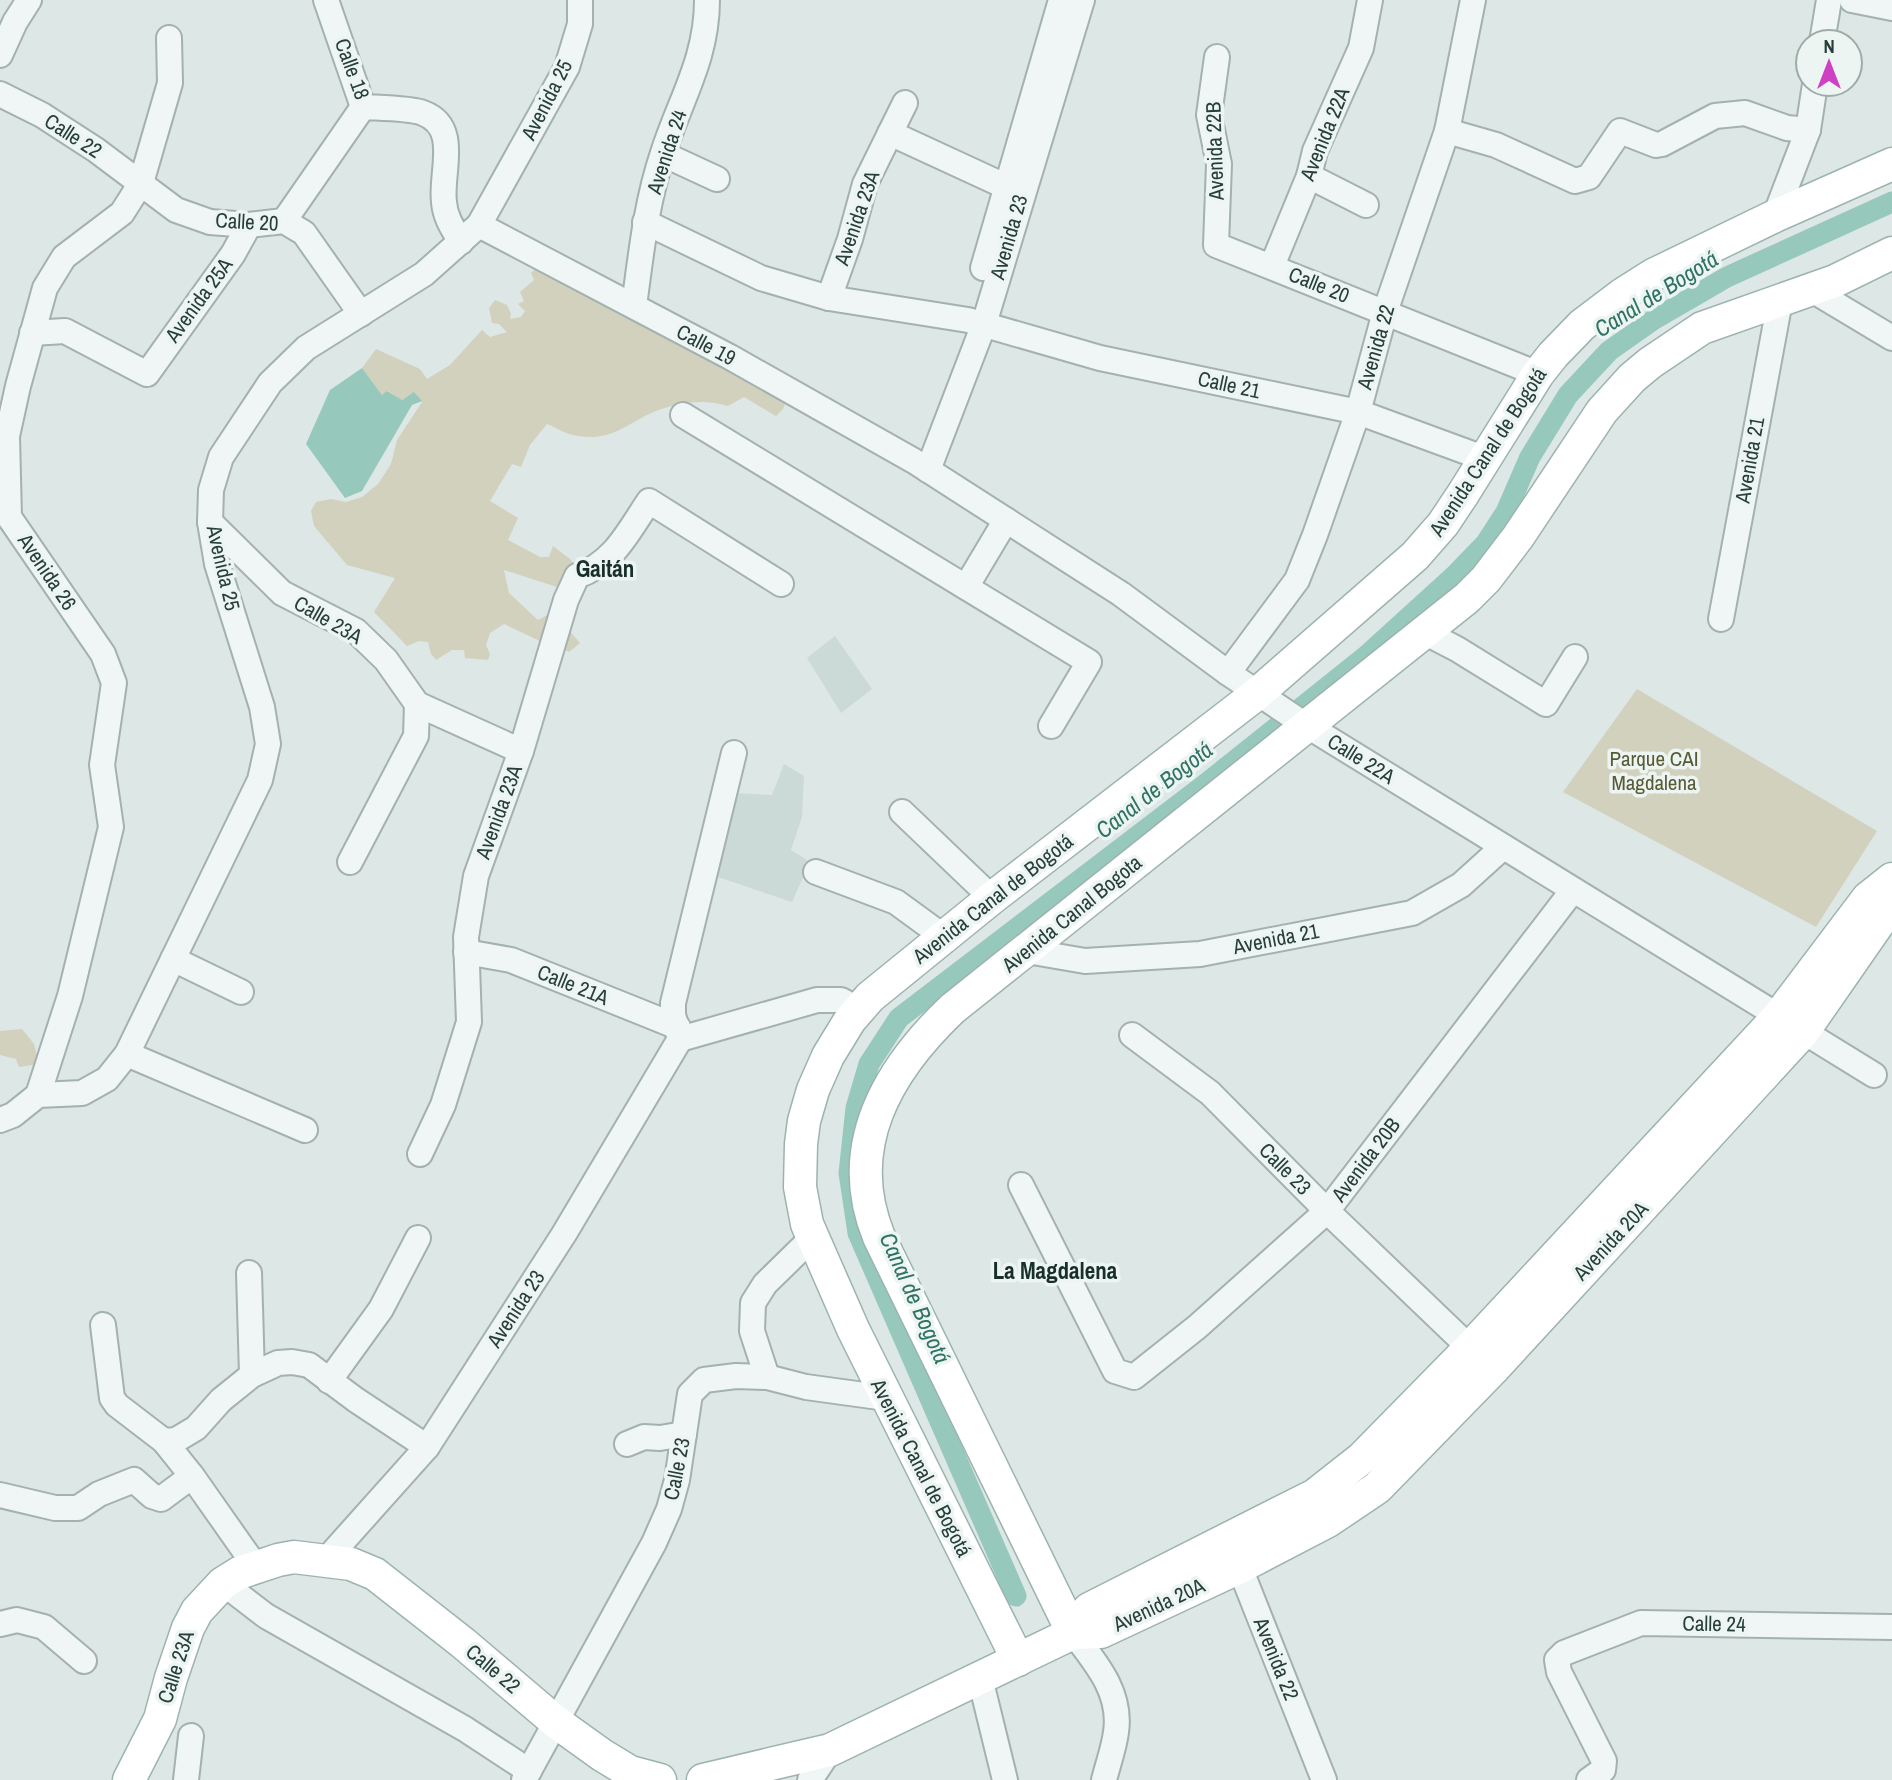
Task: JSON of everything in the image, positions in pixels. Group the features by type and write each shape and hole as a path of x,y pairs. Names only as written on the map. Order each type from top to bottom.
{"main road":[{"name":"Avenida Canal de Bogotá","path":"1017,1660 853,1329 812,1238 803,1206 800,1166 804,1121 813,1090 828,1056 870,997 992,898 1262,696 1415,556 1443,524 1538,374 1582,325 1653,275 1774,216 1892,164"},
{"path":"1302,722 1426,633 1486,579 1518,537 1602,411 1632,378 1702,328 1812,290 1892,253"},
{"name":"Avenida Canal Bogota","path":"1073,1633 873,1224 864,1169 871,1131 882,1099 894,1079 908,1057 936,1024 1302,722"},
{"name":"Avenida 20A","path":"1073,1633 1088,1609 1234,1553 1315,1495 1482,1358 1791,1025 1868,898 1892,879"},
{"name":"Calle 23A","path":"129,1780 160,1719 188,1628 197,1611 223,1583 239,1573 295,1558 326,1560"},
{"name":"Calle 22","path":"326,1560 351,1564 375,1574 463,1643 555,1722 630,1773 660,1780"},
{"path":"703,1780 830,1750 1073,1633"}],"street":[{"path":"0,55 15,22 29,0"},
{"name":"Calle 18","path":"326,0 363,107 423,113 439,123 447,141 443,201 447,219 461,242"},
{"name":"Avenida 25","path":"38,1095 82,1093 107,1079 127,1054 260,780 268,744 262,707 217,564 210,522 211,490 221,457 270,383 306,348 425,274 479,225 567,67 579,24 580,0"},
{"name":"Avenida 24","path":"634,306 645,222 663,154 701,56 708,0"},
{"name":"Avenida 23","path":"921,466 976,322 1049,73 1061,0"},
{"name":"Avenida 23","path":"1049,73 1082,0"},
{"name":"Avenida 22A","path":"1272,266 1309,176 1315,151 1361,48 1370,0"},
{"name":"Avenida 22","path":"1228,673 1297,580 1359,412 1385,312 1447,131 1473,0"},
{"path":"1824,28 1829,0"},
{"path":"1853,0 1892,8"},
{"name":"Avenida 26","path":"38,1095 70,996 111,827 102,765 114,683 103,654 9,517 7,436 45,288 64,257 122,213 142,183 170,83 169,38"},
{"name":"Avenida 22B","path":"1216,246 1219,164 1209,115 1217,57"},
{"name":"Calle 22","path":"0,94 64,129 142,183"},
{"path":"1774,216 1808,130 1813,98"},
{"name":"Avenida 23A","path":"829,298 850,239 865,184 905,103"},
{"path":"284,221 363,107"},
{"path":"1447,131 1496,145 1575,181 1589,177 1620,131 1656,145 1714,116 1745,113 1787,128 1808,130"},
{"path":"890,133 1014,190"},
{"path":"663,154 717,179"},
{"path":"1309,176 1366,205"},
{"name":"Calle 20","path":"142,183 176,210 211,222 248,225 284,221 304,233 361,314"},
{"name":"Calle 21","path":"645,222 761,278 829,298 976,322 1100,358 1359,412 1486,459"},
{"name":"Avenida 25A","path":"32,333 65,331 147,374 233,254 248,225"},
{"name":"Calle 19","path":"479,225 634,306 921,466"},
{"name":"Calle 20","path":"1216,246 1272,266 1538,374"},
{"path":"1812,290 1892,338"},
{"name":"Avenida 21","path":"1721,620 1780,301"},
{"path":"683,415 1089,662 1051,726"},
{"name":"Calle 22A","path":"921,466 1121,594 1228,673 1302,722 1874,1075"},
{"name":"Avenida 23A","path":"420,1154 443,1105 469,1022 466,952 476,876 520,751 566,600 577,576 593,570 609,559 649,501 780,584"},
{"path":"966,587 1006,520"},
{"name":"Calle 23A","path":"210,522 282,593 356,631 386,660 417,704"},
{"path":"1426,633 1546,704 1575,657"},
{"path":"350,862 416,736 417,704 520,751"},
{"path":"734,753 673,1003 673,1015 679,1033 817,1000 841,1000 859,1010"},
{"path":"902,812 992,898"},
{"name":"Avenida 21","path":"1027,951 1085,961 1200,954 1412,913 1461,885 1503,847"},
{"path":"816,872 897,902 944,937"},
{"name":"Avenida 20B","path":"1021,1185 1115,1371 1134,1377 1197,1327 1327,1211 1573,890"},
{"name":"Calle 21A","path":"466,952 511,960 679,1033"},
{"path":"173,959 241,992"},
{"name":"Avenida 23","path":"326,1560 427,1447 564,1234 679,1033"},
{"name":"Calle 23","path":"1132,1035 1210,1093 1327,1211 1482,1358"},
{"path":"127,1054 305,1130"},
{"path":"0,1120 13,1115 38,1095"},
{"path":"329,1381 381,1309 418,1238"},
{"path":"767,1377 752,1331 753,1303 765,1284 812,1238"},
{"path":"249,1273 252,1375"},
{"path":"103,1325 112,1398 117,1405 164,1441 256,1567"},
{"path":"164,1441 176,1440 196,1428 221,1400 252,1375 278,1363 292,1362 309,1365 427,1447"},
{"name":"Calle 23","path":"555,1722 664,1520 677,1480 690,1394 704,1380 736,1376 767,1377 806,1387 887,1398"},
{"path":"626,1444 644,1437 660,1438 684,1434"},
{"path":"0,1495 55,1508 78,1508 99,1494 134,1480 152,1496 161,1499 192,1476"},
{"name":"Avenida 22","path":"1234,1553 1324,1780"},
{"path":"223,1583 266,1616 465,1730 527,1775 555,1722"},
{"path":"0,1624 17,1620 44,1627 83,1661"},
{"name":"Calle 24","path":"1588,1780 1603,1770 1604,1762 1559,1672 1557,1660 1564,1653 1641,1623 1892,1627"},
{"path":"1073,1633 1105,1675 1114,1700 1117,1730 1104,1780"},
{"path":"980,1678 1005,1780"},
{"path":"186,1780 191,1736"},
{"path":"810,1780 830,1750"}],"shaded area":[{"path":"362,368 382,395 387,391 402,400 414,392 422,401 412,405 362,491 345,498 306,444 330,390"},
{"path":"835,636 872,689 841,713 807,658"},
{"path":"784,764 804,776 802,817 791,850 810,862 792,902 712,875 735,793 772,795"}],"green space":[{"path":"535,269 787,399 776,416 744,397 728,406 708,402 678,405 659,410 615,432 599,436 574,435 547,424 530,445 521,467 512,464 490,501 518,518 508,540 540,557 549,557 553,546 570,559 579,571 560,588 504,570 509,593 538,620 553,612 580,643 569,652 504,624 490,633 486,645 490,654 488,660 465,658 464,650 452,650 436,660 431,654 428,642 419,641 407,646 374,612 395,578 347,565 314,526 311,511 316,502 331,499 346,502 362,497 378,484 391,464 397,440 422,402 414,393 401,400 388,391 382,395 362,368 376,349 420,369 427,379 450,365 482,330 490,337 507,332 499,324 492,323 489,308 495,300 507,305 510,319 521,317 525,311 518,304 524,301 520,292 534,280 531,273"},
{"name":"Parque CAI Magdalena","path":"1637,689 1877,831 1816,927 1563,792"},
{"path":"22,1029 34,1044 39,1064 19,1067 16,1059 0,1055 0,1031"}],"waterway":[{"name":"Canal de Bogotá","path":"1016,1596 858,1233 849,1173 856,1108 869,1064 899,1018 1208,782 1366,656 1454,576 1486,543 1506,512 1530,457 1568,395 1609,351 1653,320 1727,277 1892,202"}],"district":[{"name":"Gaitán","path":"605,569"},
{"name":"La Magdalena","path":"1055,1271"}]}
